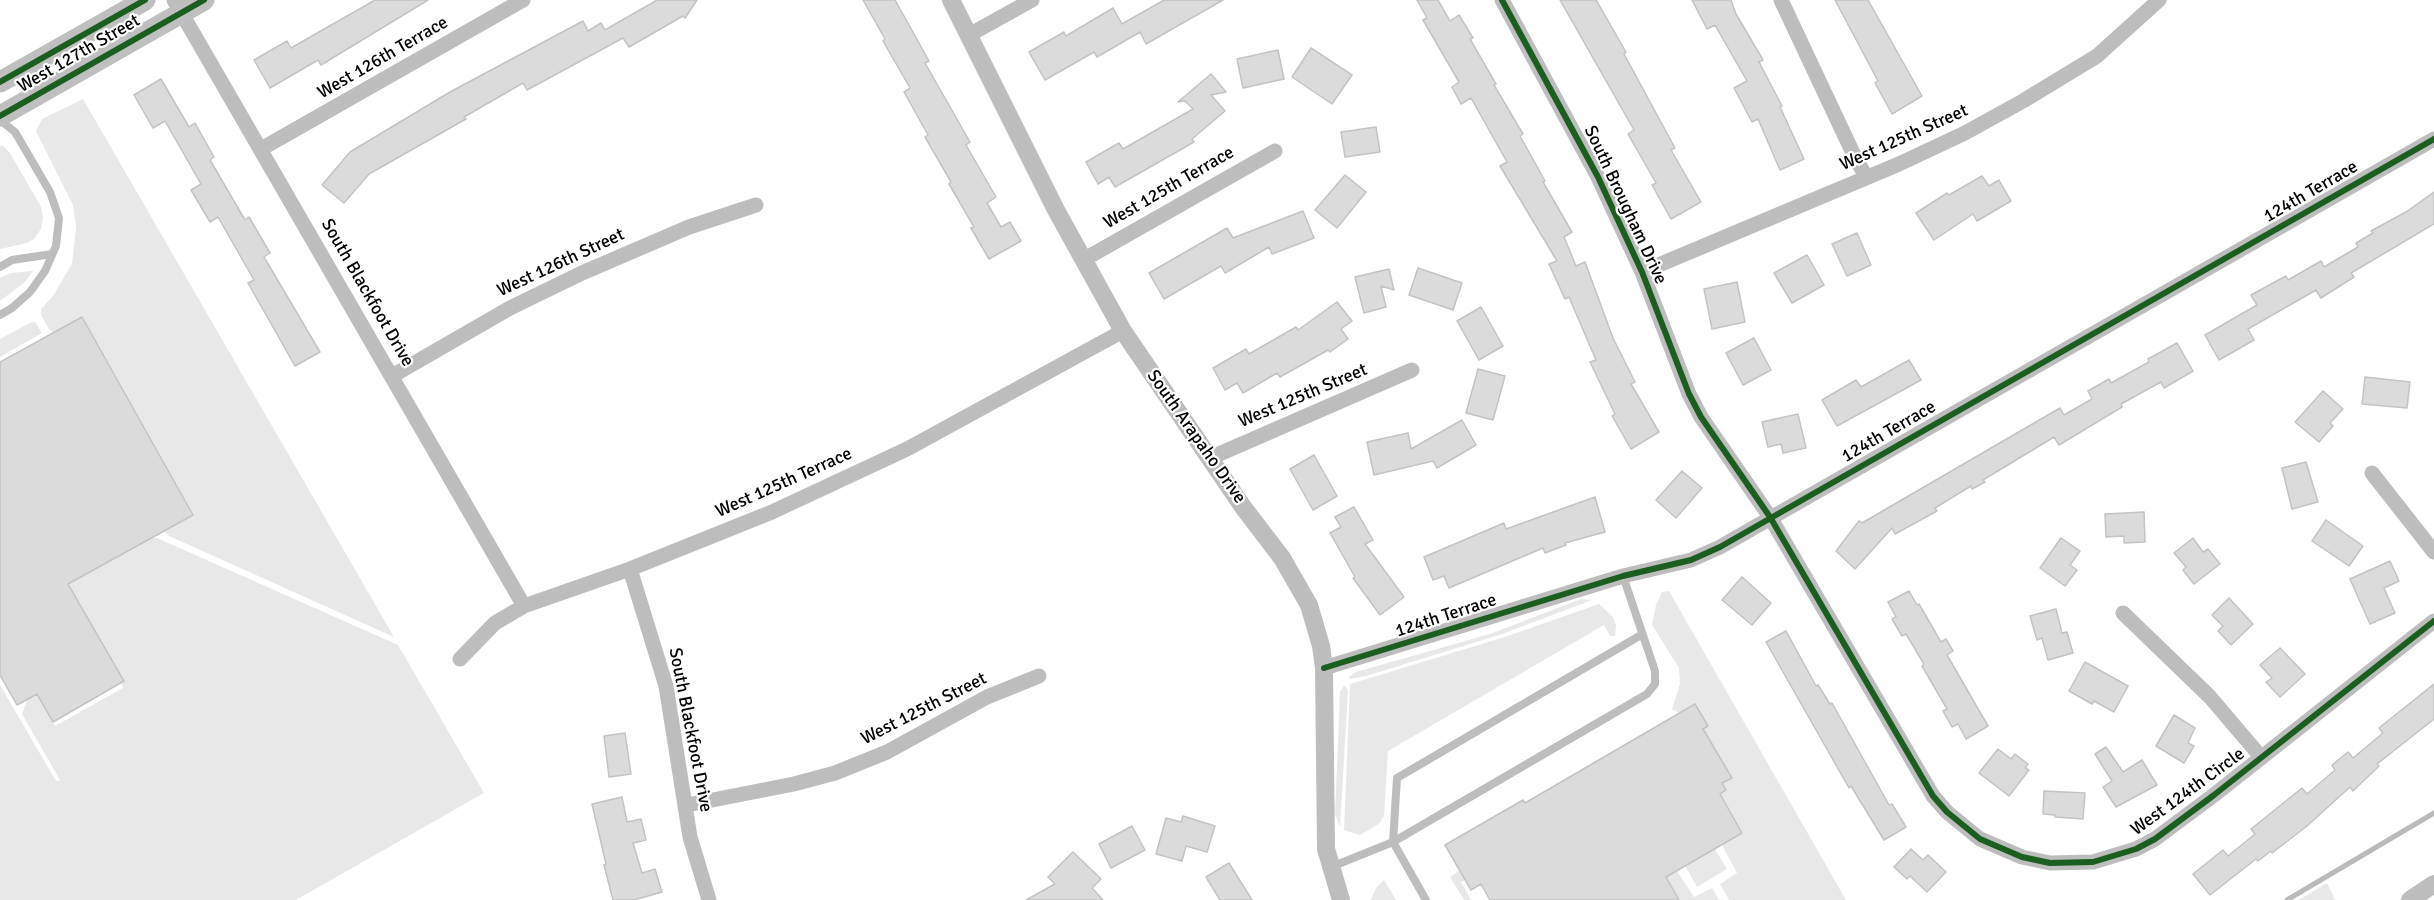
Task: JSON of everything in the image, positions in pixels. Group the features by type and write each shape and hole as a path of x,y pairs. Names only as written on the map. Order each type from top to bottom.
{"main road":[{"name":"West 127th Street","path":"0,82 145,0"},
{"name":"West 127th Street","path":"0,118 177,7 204,0"}],"street":[{"name":"West 126th Terrace","path":"261,149 523,0"},
{"name":"South Arapaho Drive","path":"951,0 1083,260 1123,331 1282,558 1309,605 1321,646 1323,668 1324,829 1329,867 1341,900"},
{"path":"969,35 1032,0"},
{"name":"South Brougham Drive","path":"1502,0 1598,177 1642,272 1689,394 1707,426 1770,517"},
{"path":"1780,0 1866,177"},
{"name":"West 125th Street","path":"1642,272 1965,133 2097,56 2159,0"},
{"name":"South Blackfoot Drive","path":"177,7 524,606"},
{"name":"124th Terrace","path":"1323,668 1623,576 1691,560 1720,547 2434,139"},
{"name":"West 125th Terrace","path":"1083,260 1275,151"},
{"name":"West 126th Street","path":"392,376 510,308 582,273 689,227 756,205"},
{"name":"West 125th Terrace","path":"460,659 495,623 524,606 630,569 772,512 907,449 1123,331"},
{"name":"West 125th Street","path":"1210,458 1412,370"},
{"path":"2372,473 2434,552"},
{"name":"West 124th Circle","path":"1770,517 1933,796 1963,826 1999,849 2050,863 2093,862 2115,857 2156,838 2434,621"},
{"name":"South Blackfoot Drive","path":"630,569 666,686 676,759 687,805 690,837 709,900"},
{"name":"West 124th Circle","path":"2123,614 2210,697 2261,757"},
{"name":"West 125th Street","path":"687,805 794,784 835,773 887,752 987,697 1039,676"},
{"path":"2410,900 2434,884"}],"lane":[{"path":"0,118 15,132 50,192 59,218 56,246 45,271 30,292 0,315"},
{"path":"0,267 12,260 52,254"},
{"path":"1329,867 1393,842 1647,694 1655,684 1654,671 1623,576"},
{"path":"1426,900 1393,842 1397,778 1641,635"}],"shaded area":[{"path":"83,99 394,637 169,536 164,531 193,514 83,318 54,333 41,315 41,309 53,296 72,264 76,227 73,205 36,131 42,119"},
{"path":"2,145 10,153 41,207 43,218 41,229 34,239 27,243 0,249 0,147"},
{"path":"33,271 25,282 0,301 0,278 11,273"},
{"path":"35,322 42,333 0,357 0,339"},
{"path":"151,538 157,538 398,645 484,793 296,900 0,900 0,685 56,781 60,780 22,714 27,700 37,694 55,726 123,688 121,683 124,681 68,584"},
{"path":"1669,591 1846,900 1729,900 1720,884 1737,873 1722,845 1742,833 1720,794 1726,790 1722,783 1732,777 1703,729 1708,726 1695,704 1679,713 1672,709 1680,684 1679,668 1652,625 1656,605 1662,592"},
{"path":"1581,599 1592,600 1502,634 1366,676 1350,679 1349,677 1356,672 1490,634"},
{"path":"1599,604 1613,617 1616,625 1615,636 1610,636 1604,625 1388,751 1384,816 1380,823 1360,835 1344,830 1350,684 1505,637"},
{"path":"1344,685 1348,690 1340,827 1335,814 1340,692"},
{"path":"1715,849 1727,869 1697,887 1685,866"},
{"path":"1673,865 1694,897 1712,888 1719,900 1679,900 1661,868"},
{"path":"1460,870 1465,880 1461,882 1471,900 1464,900 1450,877"},
{"path":"1384,880 1396,900 1371,900 1376,888"},
{"path":"2327,883 2335,900 2299,900"}],"building":[{"path":"375,0 428,0 321,65 318,60 270,88 254,60 287,41 291,48"},
{"path":"657,0 697,0 685,18 683,16 629,47 623,38 527,90 523,83 464,117 466,119 369,174 344,203 322,185 350,152 450,92 583,21 588,31 601,23 605,30"},
{"path":"863,0 895,0 929,61 925,63 970,142 966,145 996,197 987,203 1001,227 1010,222 1021,241 989,259 971,228 974,227 949,184 951,182 925,137 928,135 904,92 910,88"},
{"path":"1164,0 1223,0 1146,44 1140,32 1097,57 1094,52 1045,80 1029,52 1064,32 1066,36 1113,8 1122,24"},
{"path":"1417,0 1438,0 1450,21 1459,15 1496,84 1494,85 1523,134 1520,136 1545,181 1543,182 1572,232 1564,237 1576,266 1585,262 1613,338 1635,382 1631,384 1659,432 1631,449 1612,416 1615,414 1590,362 1596,360 1569,297 1565,299 1549,264 1557,261 1500,166 1507,162 1471,98 1461,104 1452,87 1459,82 1423,20 1427,18"},
{"path":"1560,0 1596,0 1626,52 1624,54 1675,148 1671,150 1701,202 1671,219 1652,185 1656,183 1628,134 1634,130"},
{"path":"1692,0 1731,0 1736,14 1763,60 1759,62 1782,106 1780,107 1804,159 1780,170 1758,119 1752,122 1734,88 1747,81 1715,25 1707,29"},
{"path":"1835,0 1868,0 1922,96 1892,114 1875,83 1878,81"},
{"path":"1311,48 1352,75 1332,104 1292,77"},
{"path":"1278,50 1284,79 1243,88 1237,59"},
{"path":"1211,74 1226,92 1211,95 1225,111 1192,139 1194,142 1115,187 1109,177 1098,184 1086,162 1119,143 1123,149 1193,109 1185,101 1178,102"},
{"path":"161,79 189,127 195,123 214,157 210,160 245,220 249,217 270,253 264,257 320,352 295,366 248,283 254,280 218,217 210,222 191,190 201,184 165,121 153,128 134,95"},
{"path":"1376,127 1380,152 1345,157 1341,132"},
{"path":"1345,175 1366,192 1337,228 1315,210"},
{"path":"1982,176 1989,186 1999,180 2011,201 1977,221 1973,214 1934,240 1916,213 1947,193 1949,195"},
{"path":"2434,192 2434,224 2351,273 2354,277 2321,298 2316,290 2248,329 2254,340 2219,360 2205,335 2257,305 2251,295 2286,276 2288,280 2321,261 2324,267 2358,247 2356,243 2373,233 2371,231 2406,212"},
{"path":"1303,211 1314,238 1272,254 1269,247 1225,273 1221,266 1164,299 1149,273 1227,228 1233,238"},
{"path":"1857,233 1871,265 1847,276 1832,244"},
{"path":"1807,255 1824,285 1792,303 1774,273"},
{"path":"1418,268 1462,283 1453,310 1409,295"},
{"path":"1389,269 1394,290 1381,286 1386,307 1364,313 1355,277"},
{"path":"1737,282 1745,322 1712,329 1704,289"},
{"path":"1337,302 1352,321 1341,329 1348,339 1330,352 1328,350 1280,377 1277,373 1243,393 1237,383 1225,390 1213,368 1246,349 1249,354 1296,327 1298,330"},
{"path":"1481,307 1503,346 1479,360 1457,321"},
{"path":"82,317 193,515 68,584 124,681 53,722 37,694 17,705 0,675 0,362"},
{"path":"1754,338 1771,370 1743,385 1726,353"},
{"path":"2177,343 2193,371 2164,388 2161,382 2121,404 2122,407 2059,445 2054,437 1983,480 1985,482 1972,489 1971,486 1935,508 1937,511 1895,534 1892,528 1855,569 1836,551 1859,521 1862,523 2060,408 2064,415 2092,399 2088,391 2109,379 2111,383"},
{"path":"1909,360 1921,380 1837,426 1822,400 1856,380 1861,387"},
{"path":"1478,369 1505,376 1493,420 1466,413"},
{"path":"2365,377 2410,382 2407,408 2362,404"},
{"path":"2323,391 2343,409 2330,423 2333,426 2319,442 2295,422"},
{"path":"1798,414 1806,448 1783,453 1781,444 1768,447 1762,422"},
{"path":"1462,420 1476,445 1437,468 1433,461 1374,475 1367,442 1408,433 1411,449"},
{"path":"1314,455 1337,496 1313,510 1290,469"},
{"path":"2306,462 2318,502 2292,509 2282,468"},
{"path":"1682,471 1702,488 1676,518 1656,500"},
{"path":"1595,497 1605,532 1565,543 1566,545 1545,553 1543,548 1449,588 1444,576 1433,580 1424,557 1504,523 1506,529"},
{"path":"1354,507 1373,540 1365,544 1404,597 1380,615 1353,578 1355,577 1330,533 1341,527 1335,517"},
{"path":"2144,512 2145,542 2124,543 2124,536 2106,537 2105,514"},
{"path":"2326,520 2363,546 2349,566 2312,541"},
{"path":"2061,538 2080,551 2070,565 2077,570 2065,586 2040,568"},
{"path":"2193,538 2203,552 2208,549 2220,564 2194,584 2183,570 2186,567 2174,553"},
{"path":"2390,561 2399,581 2384,588 2395,613 2370,624 2350,579"},
{"path":"1742,577 1771,603 1752,625 1722,600"},
{"path":"1909,591 1941,642 1946,639 1953,651 1947,655 1988,726 1966,739 1958,724 1952,727 1943,711 1947,709 1922,666 1924,664 1906,634 1902,636 1892,619 1896,617 1888,602"},
{"path":"2229,598 2253,624 2231,645 2218,631 2223,626 2212,615"},
{"path":"2056,609 2062,633 2067,632 2073,653 2048,660 2042,638 2037,640 2030,616"},
{"path":"1786,631 1816,686 1818,685 1830,704 1832,703 1889,805 1892,804 1906,827 1884,840 1851,786 1849,788 1766,642"},
{"path":"2280,648 2305,674 2280,697 2266,682 2272,678 2260,665"},
{"path":"2085,662 2128,686 2114,712 2094,701 2092,704 2069,691"},
{"path":"2434,684 2434,719 2377,764 2379,766 2353,791 2350,787 2307,826 2272,853 2271,851 2258,861 2256,859 2210,895 2193,874 2223,850 2228,856 2255,834 2251,829 2302,788 2307,794 2335,770 2332,765 2348,752 2353,758 2383,733 2379,728"},
{"path":"1695,704 1708,726 1703,729 1732,778 1722,783 1726,790 1720,794 1742,833 1666,877 1679,900 1490,900 1481,884 1471,890 1445,845 1523,800 1525,803"},
{"path":"2174,715 2195,728 2188,743 2194,746 2184,763 2156,746"},
{"path":"625,733 631,774 609,777 604,736"},
{"path":"2106,747 2123,772 2142,760 2157,785 2116,807 2103,787 2112,781 2095,754"},
{"path":"1998,749 2011,759 2015,754 2028,764 2025,768 2029,770 2009,796 1979,773"},
{"path":"2044,791 2085,793 2083,819 2043,814"},
{"path":"622,797 627,822 641,819 646,840 633,843 642,873 655,869 662,892 634,900 613,900 592,804"},
{"path":"1183,816 1215,826 1207,852 1186,846 1182,861 1156,854 1166,818 1181,822"},
{"path":"1132,826 1145,850 1111,868 1099,844"},
{"path":"1911,849 1923,860 1928,855 1946,872 1927,892 1910,876 1907,879 1894,867"},
{"path":"1073,852 1101,879 1092,888 1103,900 1026,900 1055,884 1048,877"},
{"path":"1229,863 1252,900 1220,900 1206,877"}],"waterway":[{"path":"2287,900 2434,813"}],"cycle path":[{"path":"0,82 145,0"},
{"path":"0,116 204,0"},
{"path":"1502,0 1598,177 1642,272 1689,394 1701,417 1770,517 1933,796 1947,812 1980,839 2022,857 2050,863 2093,862 2136,849 2155,839 2214,795 2434,621"},
{"path":"1324,668 1623,576 1691,560 1720,547 2434,139"}]}
